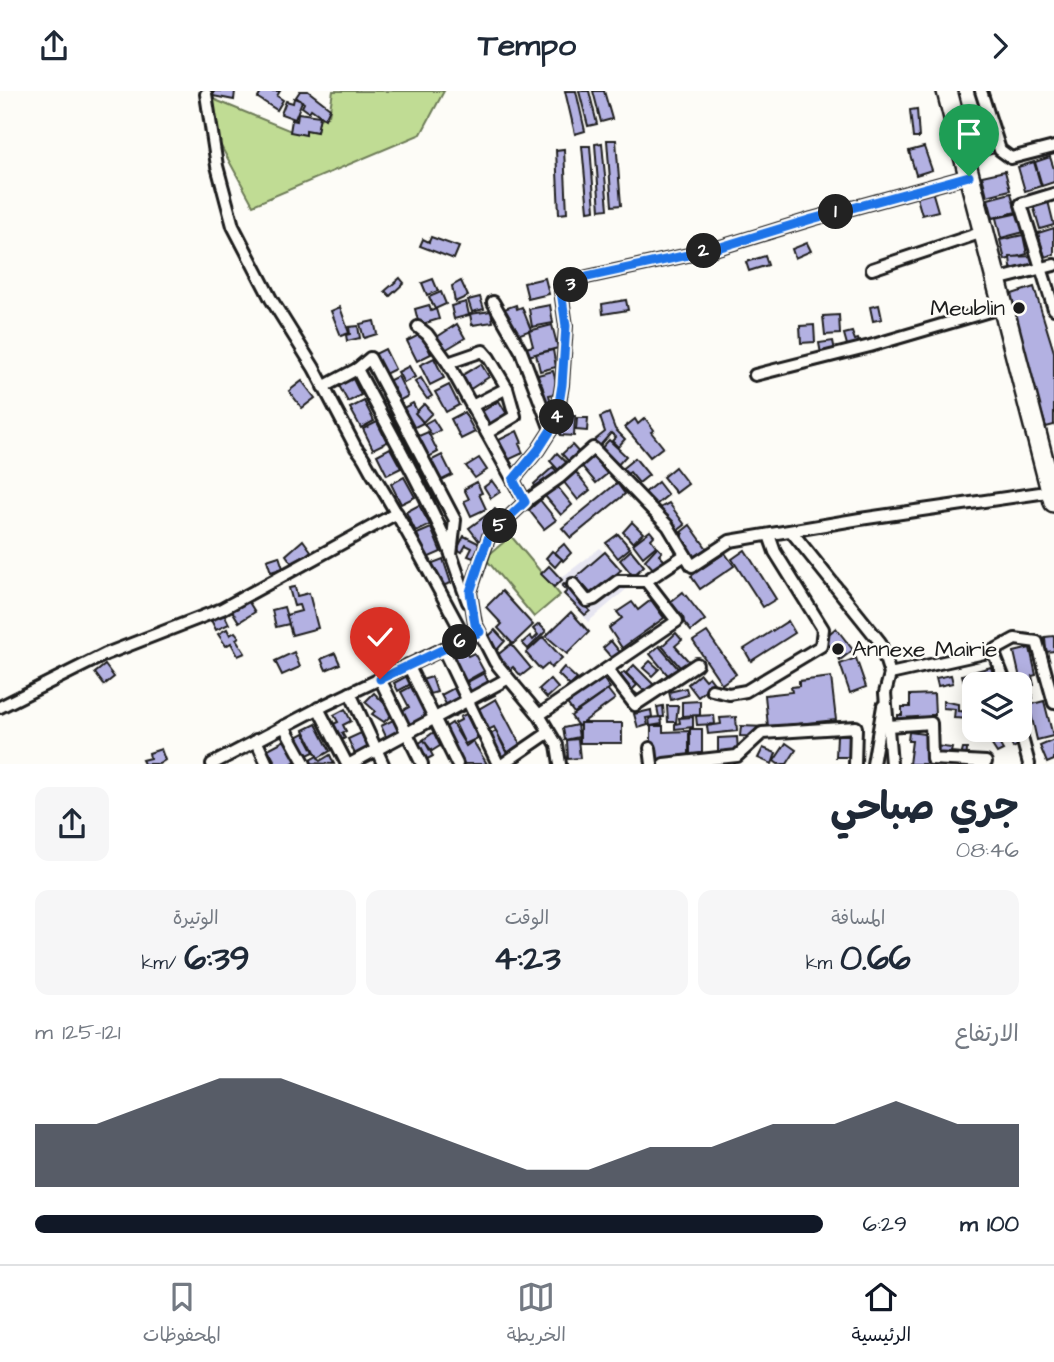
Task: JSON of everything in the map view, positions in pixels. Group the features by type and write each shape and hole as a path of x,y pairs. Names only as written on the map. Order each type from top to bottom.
{"highway":[{"path":"947,91 1053,495"}],"street":[{"path":"981,91 1000,150 1011,158 1054,147"},
{"path":"206,95 217,166 233,226 271,299 397,513 466,640"},
{"path":"513,480 538,450 556,422 562,385 566,326 561,291 587,277 711,250 969,176"},
{"path":"1054,194 1021,204 1054,309"},
{"path":"872,269 983,232"},
{"path":"996,280 1054,265"},
{"path":"493,302 521,351 551,430"},
{"path":"755,375 870,346 1003,307"},
{"path":"418,327 427,334 448,363 525,502"},
{"path":"448,363 477,352 486,353 507,388 515,409 515,417 487,433"},
{"path":"323,387 357,369 370,358 454,520 451,555"},
{"path":"357,369 429,506 451,555 477,628 507,679 539,715 557,745 560,764"},
{"path":"472,406 507,388"},
{"path":"477,628 470,592 489,536 525,502 559,478 593,448 667,526 692,566 730,541 860,519 1053,495"},
{"path":"0,707 106,654 222,609 397,513"},
{"path":"792,531 880,642 890,674 873,764"},
{"path":"712,690 729,694 746,691 821,646 823,629 775,551 769,535"},
{"path":"573,583 587,600 594,599 618,581 646,581 685,555"},
{"path":"539,715 677,621 646,581"},
{"path":"212,764 226,760 256,740 318,708 466,640 477,628"},
{"path":"890,674 993,651 1015,639 1037,642 1054,703"},
{"path":"443,649 500,764 548,733"},
{"path":"993,651 1001,672"},
{"path":"607,669 635,705 697,664"},
{"path":"408,665 457,764"},
{"path":"380,679 422,764"},
{"path":"318,708 349,764 507,679"},
{"path":"350,693 383,764"},
{"path":"885,693 891,764"},
{"path":"888,726 931,723 932,759 978,762"},
{"path":"284,726 304,764"},
{"path":"664,764 741,760 762,733 856,727 856,764"},
{"path":"256,740 267,764"},
{"path":"1023,742 1029,764"},
{"path":"650,748 652,764"}],"shaded area":[{"path":"600,548 629,587 588,622 557,581"}],"green space":[{"path":"333,91 444,91 421,134 253,205 216,137 208,97 291,131 329,115"},
{"path":"511,536 560,595 534,617 485,558"}],"building":[{"path":"214,91 235,91 234,100 213,96"},
{"path":"262,91 280,91 277,96 283,100 277,110 258,98"},
{"path":"300,91 308,91 330,108 325,119 311,109 309,112 302,107 304,103 296,97"},
{"path":"565,91 576,91 585,131 575,134"},
{"path":"579,91 589,91 597,124 588,126"},
{"path":"593,91 604,91 612,119 601,122"},
{"path":"294,98 302,101 295,119 281,114 286,101 293,103"},
{"path":"917,109 919,138 913,138 910,110"},
{"path":"298,113 320,116 317,132 306,130 306,135 290,132 292,120 297,121"},
{"path":"994,133 999,152 976,158 971,138"},
{"path":"607,140 616,140 621,205 612,206"},
{"path":"602,143 608,209 600,210 595,144"},
{"path":"582,146 590,146 595,210 588,211"},
{"path":"924,147 932,170 916,175 909,151"},
{"path":"564,149 567,213 559,214 556,150"},
{"path":"1050,157 1054,182 1042,186 1035,162"},
{"path":"1034,162 1041,186 1025,191 1018,167"},
{"path":"1005,171 1010,190 987,196 982,176"},
{"path":"931,187 938,211 922,215 915,191"},
{"path":"1011,193 1016,212 993,218 988,199"},
{"path":"1048,201 1054,225 1040,229 1033,205"},
{"path":"1019,213 1024,232 1001,238 996,218"},
{"path":"1054,228 1054,254 1045,257 1038,233"},
{"path":"1023,235 1027,254 1005,260 1000,240"},
{"path":"431,237 459,247 454,259 420,246 423,239 429,242"},
{"path":"807,243 811,251 795,258 792,249"},
{"path":"765,256 768,265 749,271 746,262"},
{"path":"1035,256 1036,276 1012,277 1010,257"},
{"path":"400,278 404,283 390,296 385,291"},
{"path":"545,278 549,294 528,299 524,283"},
{"path":"433,279 438,291 427,295 422,283"},
{"path":"461,281 468,296 455,302 452,286"},
{"path":"1034,287 1054,352 1054,425 1046,427 1006,296"},
{"path":"441,292 446,304 435,309 429,297"},
{"path":"480,297 484,309 472,312 468,300"},
{"path":"626,300 628,310 603,314 602,304"},
{"path":"466,302 469,315 454,319 451,306"},
{"path":"429,305 431,311 436,309 439,319 419,325 415,309"},
{"path":"516,305 517,309 522,307 531,330 515,336 504,309"},
{"path":"550,305 553,323 532,327 529,309"},
{"path":"879,305 882,319 873,321 870,307"},
{"path":"340,307 349,333 341,336 331,311"},
{"path":"491,311 493,322 472,325 470,314"},
{"path":"839,315 840,334 825,335 823,316"},
{"path":"374,321 377,334 364,338 360,324"},
{"path":"457,324 465,338 445,350 437,337"},
{"path":"552,325 558,348 528,356 526,348 533,346 529,331"},
{"path":"814,325 815,342 801,343 800,326"},
{"path":"358,326 360,338 347,341 349,327"},
{"path":"852,332 861,347 849,352 844,334"},
{"path":"421,334 431,354 417,361 407,341"},
{"path":"833,341 836,356 822,359 819,343"},
{"path":"385,349 395,369 381,376 371,356"},
{"path":"553,350 556,367 540,371 536,354"},
{"path":"434,358 444,378 430,385 420,365"},
{"path":"481,364 489,377 469,390 461,376"},
{"path":"409,366 415,377 404,383 398,372"},
{"path":"553,371 559,393 549,395 552,408 544,410 538,391 543,389 541,382 536,383 534,376"},
{"path":"351,375 361,395 348,402 337,382"},
{"path":"398,376 408,396 395,403 384,383"},
{"path":"421,378 432,396 427,399 415,382"},
{"path":"302,381 315,398 302,408 289,391"},
{"path":"449,385 459,405 446,412 435,392"},
{"path":"364,401 374,421 361,428 350,408"},
{"path":"499,401 508,416 487,429 478,414"},
{"path":"413,403 423,423 409,430 399,410"},
{"path":"424,404 432,413 423,422 415,413"},
{"path":"464,412 475,432 461,439 451,419"},
{"path":"609,413 615,429 625,439 618,447 612,441 616,437 611,433 597,449 591,443 605,432 600,417"},
{"path":"561,416 575,416 574,436 560,435"},
{"path":"577,418 588,418 587,431 576,430"},
{"path":"645,418 654,430 651,432 663,447 650,457 625,427 635,419 638,424"},
{"path":"433,419 440,430 432,435 424,424"},
{"path":"377,422 387,442 373,449 363,429"},
{"path":"517,431 523,453 508,460 499,440"},
{"path":"428,432 438,452 425,459 414,438"},
{"path":"609,440 626,456 614,469 596,454"},
{"path":"572,445 581,455 571,464 562,454"},
{"path":"390,448 401,468 387,475 377,455"},
{"path":"557,453 571,467 563,475 550,461"},
{"path":"442,455 452,475 438,482 428,462"},
{"path":"592,455 607,474 596,483 580,464"},
{"path":"479,458 487,470 475,478 466,466"},
{"path":"635,458 649,475 639,483 630,472 624,476 619,471"},
{"path":"553,467 564,480 542,499 534,484"},
{"path":"675,467 688,484 676,493 663,477"},
{"path":"575,471 590,490 578,500 563,481"},
{"path":"404,477 415,497 401,504 391,484"},
{"path":"492,481 500,492 491,498 484,487"},
{"path":"477,482 486,509 471,516 464,501 469,499 464,489"},
{"path":"658,482 668,495 652,508 642,495"},
{"path":"617,483 625,494 571,538 562,528"},
{"path":"557,486 572,505 561,515 545,496"},
{"path":"540,500 556,520 544,529 529,510"},
{"path":"669,503 685,525 673,534 652,512"},
{"path":"419,505 430,525 416,532 406,512"},
{"path":"495,509 505,522 479,541 469,528"},
{"path":"632,522 643,533 633,543 623,532"},
{"path":"690,525 710,553 694,566 678,538"},
{"path":"431,528 441,552 427,558 417,534"},
{"path":"650,531 656,546 643,557 633,544"},
{"path":"618,534 630,548 618,558 606,543"},
{"path":"464,536 480,544 473,558 468,556 472,548 466,545 462,552 457,549"},
{"path":"303,540 311,551 293,565 286,555"},
{"path":"564,544 571,553 563,561 555,552"},
{"path":"657,547 662,552 659,555 666,562 656,572 645,560"},
{"path":"631,550 644,566 633,576 620,560"},
{"path":"745,550 776,599 763,607 732,559"},
{"path":"552,551 562,559 555,567 546,558"},
{"path":"605,552 621,570 592,595 576,577"},
{"path":"725,553 734,566 700,589 691,576"},
{"path":"279,556 283,568 271,572 267,560"},
{"path":"443,559 451,583 439,587 430,564"},
{"path":"549,566 562,580 554,587 541,574"},
{"path":"564,584 590,611 585,615 564,594 567,591 562,586"},
{"path":"295,587 297,596 309,593 318,628 292,635 286,615 301,611 299,605 294,606 289,588"},
{"path":"502,591 533,625 513,644 498,628 502,624 486,607"},
{"path":"683,592 705,620 691,631 669,603"},
{"path":"247,599 255,612 239,622 231,609"},
{"path":"651,600 664,618 622,648 609,628 622,618 617,612 632,602 638,610"},
{"path":"284,607 289,624 276,627 272,610"},
{"path":"223,612 229,624 216,630 210,618"},
{"path":"571,612 589,632 567,654 546,636"},
{"path":"788,621 795,633 751,661 744,649"},
{"path":"539,624 546,631 528,649 522,643 530,636 533,640 538,635 533,629"},
{"path":"836,628 853,650 840,660 824,638"},
{"path":"227,629 230,635 235,632 239,637 236,639 245,653 238,656 231,643 226,646 218,634"},
{"path":"495,630 505,641 495,652 484,641"},
{"path":"707,632 736,674 722,684 693,641"},
{"path":"676,633 682,640 675,646 693,666 685,673 662,646"},
{"path":"1054,636 1054,651 1046,652 1045,637"},
{"path":"543,637 562,658 551,668 548,664 541,670 526,653"},
{"path":"611,641 628,662 621,668 603,648"},
{"path":"511,644 531,668 521,676 513,667 506,673 494,658"},
{"path":"659,646 681,672 672,680 650,654"},
{"path":"1030,648 1036,675 1032,676 1032,672 1019,672 1014,652"},
{"path":"465,651 468,656 474,653 484,671 459,685 446,661"},
{"path":"294,652 300,667 282,675 275,661"},
{"path":"335,653 340,664 326,670 321,659"},
{"path":"856,658 866,687 850,693 840,664"},
{"path":"650,661 659,669 652,676 643,668"},
{"path":"105,665 114,677 104,685 95,673"},
{"path":"634,665 659,690 651,698 626,673"},
{"path":"564,667 577,679 570,686 558,674"},
{"path":"991,667 992,672 973,672"},
{"path":"624,672 637,685 632,690 644,700 637,706 615,680"},
{"path":"484,673 495,695 485,700 481,692 467,699 460,686"},
{"path":"700,674 705,680 709,677 716,686 698,697 688,684"},
{"path":"951,675 953,683 938,686 936,678"},
{"path":"407,676 411,684 398,691 394,683"},
{"path":"432,677 437,692 423,696 418,681"},
{"path":"602,677 610,688 574,713 566,702"},
{"path":"831,677 836,720 768,727 765,695 792,692 791,687 799,686 799,681"},
{"path":"550,679 558,688 547,698 539,689"},
{"path":"412,686 427,715 413,723 415,727 405,732 396,714 409,707 401,692"},
{"path":"454,688 466,710 453,717 441,695"},
{"path":"686,688 688,695 671,700 669,692"},
{"path":"608,690 615,699 578,726 571,716"},
{"path":"374,693 394,713 384,722 372,714 375,711 365,702"},
{"path":"934,694 935,715 931,715 931,727 898,728 898,715 902,715 902,707 910,707 910,695"},
{"path":"496,699 522,748 509,755 494,727 482,733 472,713"},
{"path":"700,701 700,715 682,716 682,702"},
{"path":"943,701 958,704 962,718 954,718 955,709 943,708"},
{"path":"1044,701 1053,736 1037,740 1032,704"},
{"path":"663,706 662,724 650,726 649,718 659,717 657,707"},
{"path":"667,706 678,706 676,722 668,722"},
{"path":"345,709 351,721 343,725 346,731 342,733 345,738 334,744 331,725 338,722 334,715"},
{"path":"651,710 652,717 646,718 648,725 638,728 634,714"},
{"path":"466,714 478,738 465,744 455,723"},
{"path":"714,715 715,724 697,725 696,716"},
{"path":"693,717 693,727 675,729 675,724 680,723 679,718"},
{"path":"736,717 737,731 708,734 707,726 721,724 720,718"},
{"path":"393,720 400,735 388,741 381,726"},
{"path":"452,723 466,746 473,741 487,764 460,764 440,731"},
{"path":"580,723 622,723 622,743 580,743"},
{"path":"316,724 330,751 318,758 304,730"},
{"path":"577,725 579,737 565,740 563,728"},
{"path":"651,726 663,726 663,732 689,731 689,761 651,761"},
{"path":"741,726 765,727 765,737 740,736"},
{"path":"690,729 702,729 702,757 690,757"},
{"path":"496,731 510,760 502,764 484,737"},
{"path":"434,732 443,744 432,751 423,740"},
{"path":"909,732 932,735 928,764 909,764 912,741 908,741"},
{"path":"304,733 314,752 301,758 291,740"},
{"path":"361,733 372,757 359,763 348,739"},
{"path":"837,735 851,735 850,757 836,757"},
{"path":"737,737 738,751 718,752 718,738"},
{"path":"578,739 580,758 568,759 567,740"},
{"path":"285,740 297,760 291,764 272,764 275,762 268,749"},
{"path":"424,740 433,756 422,762 413,747"},
{"path":"1054,740 1054,760 1047,763 1040,746"},
{"path":"990,742 1004,742 1000,745 1003,750 997,753"},
{"path":"1010,742 1025,742 1013,748"},
{"path":"786,743 796,750 787,764 778,764 774,761"},
{"path":"935,746 952,748 951,752 962,753 963,749 967,749 966,764 933,764"},
{"path":"763,748 776,753 772,764 758,758"},
{"path":"161,749 165,760 159,764 144,764 142,760 150,758 149,753"},
{"path":"330,755 334,764 304,763 317,756 320,761"}],"place":[{"name":"Meublin","path":"1019,308"},
{"name":"Annexe Mairie","path":"838,649"}],"route":[{"path":"380,679 480,632 475,624 470,592 489,536 525,502 513,480 538,450 556,422 562,385 566,326 561,291 587,277 711,250 969,176"}]}
